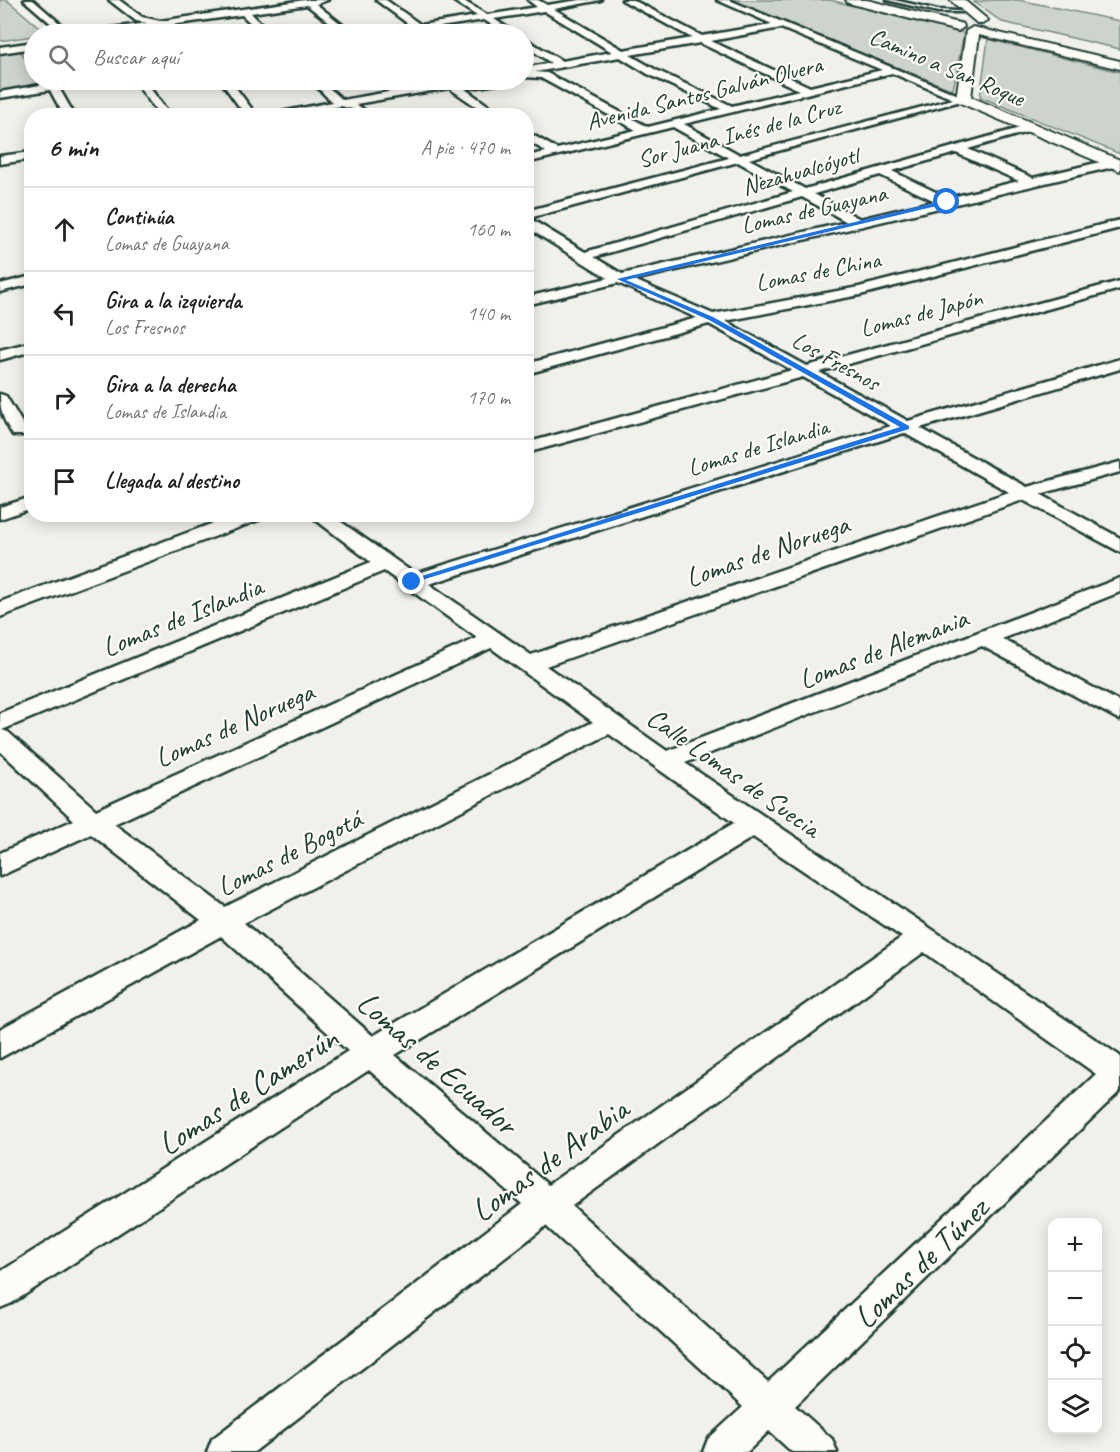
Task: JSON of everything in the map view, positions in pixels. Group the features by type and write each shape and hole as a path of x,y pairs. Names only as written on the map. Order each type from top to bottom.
{"street":[{"path":"28,0 56,24"},
{"path":"113,0 139,19 167,24"},
{"path":"150,24 294,2 324,0"},
{"path":"380,0 414,24"},
{"path":"456,0 496,24"},
{"path":"532,0 652,72 732,110"},
{"path":"446,24 597,0"},
{"path":"626,0 702,40 810,90"},
{"name":"Camino a San Roque","path":"721,0 1117,164"},
{"path":"852,0 919,18 967,19 1120,65"},
{"path":"941,0 967,19 993,31 998,27 997,25 1120,54"},
{"path":"308,2 336,24"},
{"path":"218,7 228,13"},
{"path":"243,11 257,24"},
{"path":"963,99 967,19"},
{"path":"534,69 782,25"},
{"path":"1,50 24,46"},
{"path":"534,47 561,65"},
{"name":"Avenida Santos Galván Olvera","path":"534,158 893,70"},
{"path":"534,75 543,75 647,131"},
{"path":"0,94 24,89"},
{"path":"55,90 65,108"},
{"path":"146,90 159,108"},
{"path":"232,90 246,108"},
{"path":"325,90 339,103 356,107"},
{"path":"311,108 420,90"},
{"path":"458,90 486,108"},
{"name":"Sor Juana Inés de la Cruz","path":"534,213 963,99"},
{"path":"350,108 356,107"},
{"path":"675,124 741,157 860,223"},
{"name":"Nezahualcóyotl","path":"581,257 1030,128"},
{"path":"534,139 556,153"},
{"path":"957,149 1031,182"},
{"path":"0,160 24,156"},
{"name":"Lomas de Guayana","path":"534,297 1117,164"},
{"path":"881,171 947,202"},
{"name":"Lomas de China","path":"534,367 711,319 860,291 1120,224"},
{"name":"Los Fresnos","path":"534,226 620,279 711,319 1120,546"},
{"path":"0,288 24,282"},
{"name":"Lomas de Japón","path":"534,446 1120,285"},
{"path":"0,355 24,348"},
{"name":"Lomas de Islandia","path":"412,582 906,427 1120,364"},
{"path":"0,399 24,428"},
{"path":"0,437 24,429"},
{"name":"Lomas de Noruega","path":"528,664 1024,493 1120,466"},
{"path":"0,513 24,505"},
{"path":"0,610 236,522"},
{"name":"Calle Lomas de Suecia","path":"328,522 753,824 924,937 1119,1072"},
{"name":"Lomas de Islandia","path":"0,722 385,563"},
{"name":"Lomas de Alemania","path":"665,761 1120,585"},
{"name":"Lomas de Noruega","path":"0,865 493,639"},
{"path":"985,639 1120,712"},
{"name":"Lomas de Bogotá","path":"0,1044 223,921 610,723"},
{"name":"Lomas de Ecuador","path":"0,738 92,821 223,921 547,1205 819,1452"},
{"name":"Lomas de Camerún","path":"0,1291 371,1053 753,824"},
{"name":"Lomas de Arabia","path":"225,1452 547,1205 924,937"},
{"name":"Lomas de Túnez","path":"721,1452 1119,1072"}],"lane":[{"path":"889,0 967,19"}],"shaded area":[{"path":"0,0 7,0 35,24 24,24 24,37 0,41"},
{"path":"731,0 830,0 964,33 953,90"},
{"path":"1019,0 1120,21 1120,49 1002,22 974,2"},
{"path":"988,39 1120,72 1120,154 980,97"},
{"path":"20,50 24,57 24,89 0,93 0,53"}],"route":[{"path":"412,582 906,427 711,319 620,279 947,202"}]}
